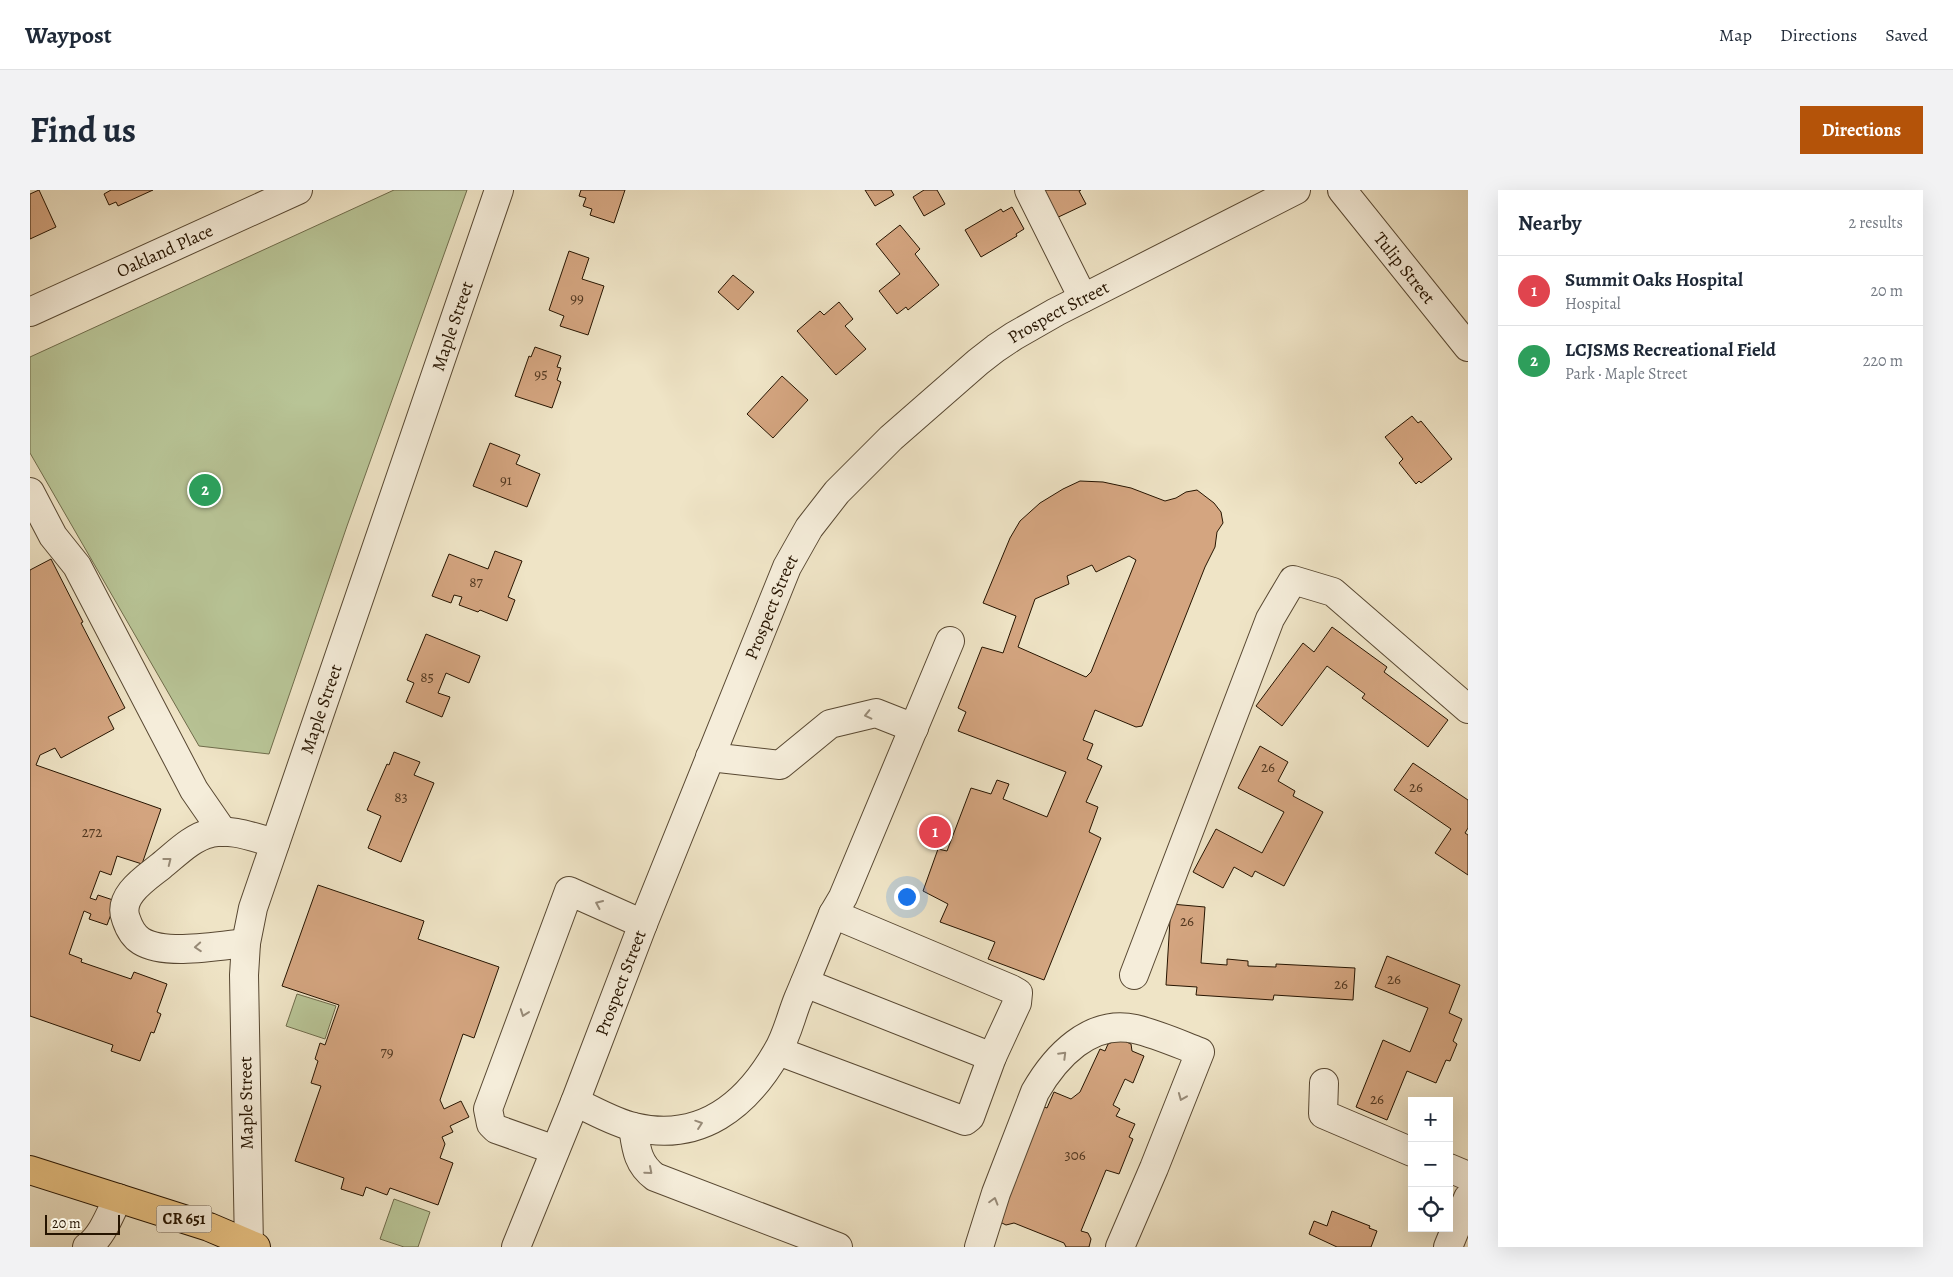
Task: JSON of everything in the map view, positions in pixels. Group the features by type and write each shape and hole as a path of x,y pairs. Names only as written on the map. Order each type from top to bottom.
{"main road":[{"name":"CR 651","path":"30,1170 208,1227 251,1246"}],"street":[{"name":"Oakland Place","path":"30,312 298,190"},
{"name":"Maple Street","path":"251,1246 244,975 246,943 253,908 499,190"},
{"path":"1029,190 1083,298"},
{"name":"Prospect Street","path":"516,1247 575,1102 643,924 787,567 809,528 837,492 884,444 978,362 1014,336 1083,298 1296,190"},
{"name":"Tulip Street","path":"1342,190 1468,347"},
{"path":"30,492 53,536 77,566 194,790 223,832"},
{"path":"1134,975 1270,619 1293,580 1333,592 1468,709"},
{"path":"575,1102 633,1127 675,1130 714,1119 742,1100 753,1087 778,1051 833,914 843,897 950,641"},
{"path":"710,757 780,765 830,724 876,713 914,728"},
{"path":"246,943 179,948 152,945 141,941 134,935 124,916 126,904 136,886 199,837 212,832 223,832 275,843"},
{"path":"555,1150 496,1129 491,1124 488,1108 569,891 643,924"},
{"path":"778,1051 965,1121 970,1118 992,1057 1017,1003 1018,994 1014,990 833,914"},
{"path":"805,983 992,1057"},
{"path":"979,1247 996,1193 1036,1092 1044,1078 1061,1056 1078,1043 1094,1033 1106,1029 1121,1028 1147,1032 1200,1052 1120,1247"},
{"path":"1324,1084 1322,1114 1408,1150"},
{"path":"633,1127 643,1167 655,1176 838,1247"},
{"path":"1453,1170 1468,1176"},
{"path":"87,1247 93,1243 118,1198"},
{"path":"1448,1247 1468,1198"}],"green space":[{"path":"394,190 467,190 347,526 269,754 199,746 30,453 30,357"},
{"path":"297,994 336,1006 325,1039 286,1026"},
{"path":"394,1199 430,1212 418,1247 404,1247 380,1239"}],"building":[{"path":"39,190 56,227 30,239 30,194"},
{"path":"111,190 153,190 118,206 116,202 109,205 104,194"},
{"path":"581,190 625,190 614,223 590,215 592,209 583,206 586,198 579,196"},
{"path":"865,190 891,190 894,195 875,206"},
{"path":"924,190 937,190 945,204 924,216 913,197"},
{"path":"1036,190 1081,190 1079,191 1086,204 1050,221"},
{"path":"1012,207 1024,229 1016,234 1017,236 981,257 965,230 1001,209 1003,212"},
{"path":"900,225 920,249 915,254 939,285 908,310 906,307 897,314 879,291 900,274 876,244"},
{"path":"569,251 589,258 582,279 604,286 588,335 560,326 564,316 549,310"},
{"path":"733,275 754,292 738,310 718,292"},
{"path":"839,302 853,319 845,326 866,349 836,375 797,331 820,311 824,315"},
{"path":"535,347 561,356 557,367 561,368 557,380 561,382 552,408 515,396 529,356 531,357"},
{"path":"782,376 808,400 773,438 747,414"},
{"path":"1412,416 1418,423 1421,421 1452,459 1421,483 1419,481 1416,484 1399,463 1403,459 1385,437"},
{"path":"490,443 520,455 516,464 540,474 527,507 473,486"},
{"path":"1080,481 1103,482 1131,488 1165,501 1176,498 1186,492 1197,490 1214,503 1221,512 1223,523 1217,532 1215,547 1205,567 1142,726 1136,727 1095,710 1083,740 1093,744 1087,759 1102,766 1086,802 1098,807 1089,832 1101,838 1044,980 988,959 995,942 940,922 948,904 923,891 938,849 947,851 971,788 991,794 997,780 1009,784 1003,799 1047,817 1066,772 958,731 966,712 958,708 982,647 1003,653 1016,616 983,603 1010,538 1020,521 1040,503","holes":["1129,556 1136,560 1091,672 1086,677 1018,647 1035,599 1069,584 1067,576 1092,565 1096,572"]},
{"path":"495,551 522,561 508,597 515,600 507,621 480,610 478,612 459,605 462,597 454,595 451,603 432,596 449,554 488,569"},
{"path":"51,559 83,622 81,623 125,708 108,717 114,729 61,758 55,748 40,755 36,765 161,809 142,864 117,856 111,875 100,871 90,898 96,900 98,895 116,901 107,925 89,919 91,914 84,911 69,954 82,959 81,962 131,979 134,972 167,984 157,1012 161,1014 154,1033 151,1032 140,1061 111,1051 113,1045 30,1016 30,570"},
{"path":"1332,627 1387,667 1384,672 1448,720 1428,747 1362,698 1365,694 1327,666 1282,726 1256,706 1303,643 1314,652"},
{"path":"426,634 480,656 469,683 446,673 438,693 450,697 442,717 406,702 414,683 407,680"},
{"path":"1260,746 1288,762 1278,781 1295,791 1293,796 1323,812 1284,886 1255,871 1252,877 1234,867 1223,888 1193,872 1216,829 1262,853 1284,812 1238,788"},
{"path":"394,752 420,762 414,775 434,783 401,862 368,848 381,816 367,810"},
{"path":"1413,763 1468,800 1468,828 1465,833 1468,835 1468,875 1435,853 1451,829 1394,790"},
{"path":"318,885 424,921 418,939 499,967 474,1038 463,1034 440,1100 444,1109 461,1101 469,1117 450,1126 453,1132 442,1137 445,1144 440,1158 453,1163 438,1205 390,1188 387,1195 366,1187 363,1196 341,1189 344,1178 295,1161 321,1086 311,1083 318,1061 315,1059 320,1043 325,1045 339,1005 282,986"},
{"path":"1171,904 1205,907 1201,963 1227,965 1227,959 1248,961 1248,966 1276,967 1276,964 1355,968 1353,1000 1274,995 1273,1000 1196,995 1197,987 1166,985"},
{"path":"1387,956 1460,985 1449,1013 1462,1019 1453,1041 1457,1044 1450,1061 1446,1060 1436,1083 1407,1071 1387,1120 1356,1107 1383,1040 1410,1052 1428,1008 1375,987"},
{"path":"1120,1039 1131,1044 1132,1051 1144,1056 1133,1083 1125,1079 1113,1105 1120,1109 1116,1116 1135,1124 1129,1137 1133,1139 1119,1174 1106,1170 1081,1231 1088,1233 1091,1239 1089,1247 1066,1247 1064,1243 1014,1223 1006,1225 1000,1222 997,1217 1042,1106 1047,1108 1054,1092 1071,1099 1080,1092 1100,1049 1105,1051 1108,1044"},
{"path":"1332,1211 1370,1226 1369,1228 1377,1231 1371,1247 1337,1247 1309,1234 1314,1221 1327,1226"}],"place":[{"name":"LCJSMS Recreational Field","path":"205,490"},
{"name":"Summit Oaks Hospital","path":"935,832"}]}
